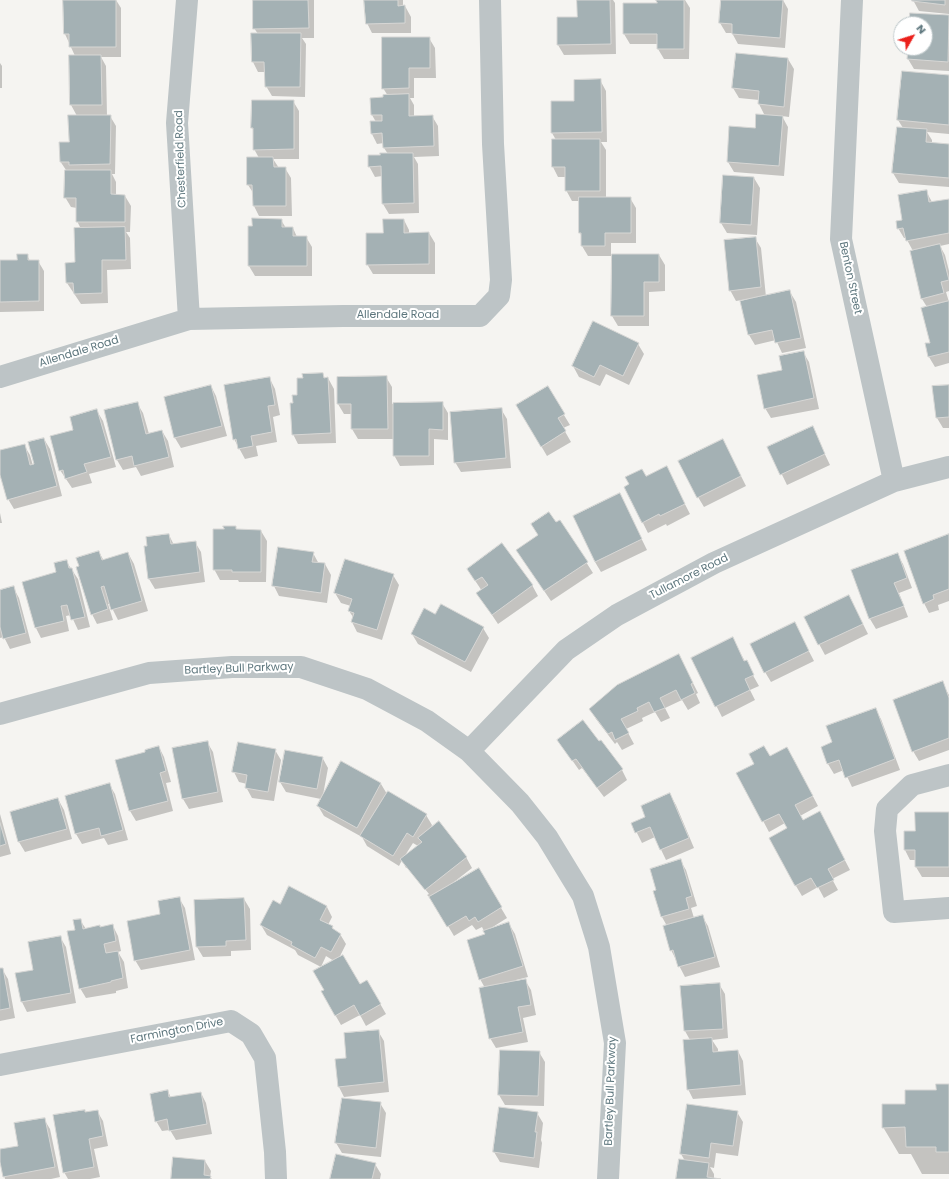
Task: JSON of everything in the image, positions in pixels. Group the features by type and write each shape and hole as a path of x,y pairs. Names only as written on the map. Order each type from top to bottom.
{"street":[{"name":"Chesterfield Road","path":"188,0 177,123 189,319"},
{"name":"Allendale Road","path":"0,377 189,319 359,316 480,316 499,296 501,280 493,144 490,0"},
{"name":"Benton Street","path":"852,0 841,238 894,481"},
{"name":"Tullamore Road","path":"469,751 566,650 617,615 714,563 894,481 949,466"},
{"name":"Bartley Bull Parkway","path":"0,714 149,673 232,667 301,667 367,689 428,721 469,751 520,804 542,831 583,896 599,947 615,1043 608,1179"},
{"path":"949,775 912,785 887,809 885,831 894,912 949,908"},
{"name":"Farmington Drive","path":"0,1065 231,1021 251,1034 265,1058 275,1152 276,1179"}],"building":[{"path":"63,0 116,0 116,47 69,47 69,34 64,34"},
{"path":"253,0 308,0 309,28 253,29"},
{"path":"364,0 398,0 398,6 405,5 405,23 366,24"},
{"path":"577,0 610,0 611,44 557,45 557,17 577,17"},
{"path":"656,0 684,0 684,49 657,49 657,34 623,34 623,3 657,3"},
{"path":"721,0 783,0 780,38 732,34 732,24 719,23"},
{"path":"945,0 945,5 912,1"},
{"path":"910,13 949,15 948,62 907,59 907,56 933,56 933,16 910,16"},
{"path":"251,33 301,33 300,87 265,87 264,62 252,62"},
{"path":"382,37 430,37 430,68 409,68 409,88 382,89"},
{"path":"736,53 788,58 784,107 758,104 759,91 732,88"},
{"path":"69,55 101,55 102,105 70,105"},
{"path":"902,71 949,75 949,125 897,120"},
{"path":"601,79 602,132 551,133 551,101 574,101 574,80"},
{"path":"409,94 409,116 433,115 434,146 383,148 382,133 371,134 370,121 382,121 382,115 371,115 370,98 383,97 383,95"},
{"path":"252,100 294,100 294,149 253,150 253,128 251,128"},
{"path":"756,114 783,116 779,166 727,162 729,126 755,128"},
{"path":"68,115 111,115 110,164 69,165 69,162 60,162 59,142 69,142"},
{"path":"897,127 927,129 926,142 949,144 949,178 892,173"},
{"path":"552,139 600,139 600,191 565,191 565,167 552,167"},
{"path":"380,153 413,153 414,203 382,204 381,166 368,167 368,155 380,155"},
{"path":"247,157 273,157 274,167 286,167 286,206 253,206 252,185 247,185"},
{"path":"65,170 111,170 111,194 125,195 125,222 76,222 76,198 64,198"},
{"path":"723,175 754,177 751,225 720,223"},
{"path":"927,190 929,202 949,199 949,233 906,241 903,228 897,229 896,221 902,220 898,195"},
{"path":"579,197 631,197 631,233 605,233 605,246 581,246 581,233 579,233"},
{"path":"252,218 282,219 282,227 293,227 293,236 307,236 307,266 248,266 248,226 252,226"},
{"path":"383,219 404,219 404,233 429,232 429,264 366,265 366,233 383,233"},
{"path":"125,227 126,260 102,260 102,293 74,294 73,283 66,283 65,263 75,262 74,228"},
{"path":"756,237 761,287 729,291 724,240"},
{"path":"940,244 949,280 941,282 944,293 921,299 910,251"},
{"path":"17,254 28,254 28,260 39,260 39,301 0,302 0,260 17,260"},
{"path":"612,254 659,254 659,282 644,282 644,316 611,316"},
{"path":"790,290 801,338 775,343 772,330 748,335 740,301"},
{"path":"949,301 949,352 928,357 925,343 930,343 921,308"},
{"path":"593,321 639,343 623,376 600,365 594,377 572,366"},
{"path":"804,351 814,398 764,409 757,375 782,370 779,356"},
{"path":"323,373 324,378 328,377 331,433 292,435 290,403 293,403 292,395 297,395 297,378 303,378 302,374"},
{"path":"387,376 388,429 351,429 351,404 337,404 337,377"},
{"path":"270,377 275,405 268,406 272,432 251,436 253,446 238,449 236,439 233,440 224,385"},
{"path":"211,385 222,426 174,438 164,397"},
{"path":"949,385 949,417 936,418 932,386"},
{"path":"548,386 565,414 558,418 566,431 541,447 516,405"},
{"path":"138,402 146,434 162,430 169,457 134,466 132,456 116,460 104,410"},
{"path":"443,402 443,430 429,429 429,456 393,456 393,403"},
{"path":"502,408 506,458 454,463 450,412"},
{"path":"97,409 111,457 84,464 87,472 65,479 63,470 59,471 50,436 73,430 70,417"},
{"path":"813,426 825,454 780,475 767,447"},
{"path":"44,438 57,486 7,500 0,475 0,450 25,444 30,465 34,464 28,442"},
{"path":"723,439 741,476 697,498 678,461"},
{"path":"667,466 685,504 660,516 659,514 642,523 624,487 629,484 625,477 642,469 646,476"},
{"path":"620,493 642,539 595,562 573,516"},
{"path":"549,512 556,522 560,520 588,562 544,591 516,550 538,535 531,524"},
{"path":"223,526 236,526 236,529 261,530 261,572 232,572 232,570 213,570 213,529 224,529"},
{"path":"169,534 171,544 196,541 200,572 148,579 144,546 147,546 146,537"},
{"path":"949,534 949,589 933,595 934,599 923,604 904,551"},
{"path":"502,543 533,585 492,615 476,593 488,585 482,577 475,581 467,569"},
{"path":"278,547 314,552 312,562 325,563 321,593 272,586"},
{"path":"99,551 102,560 128,552 142,601 111,610 104,586 101,587 108,609 91,615 76,567 79,566 76,558"},
{"path":"898,553 907,578 894,583 904,606 869,619 851,570"},
{"path":"345,559 394,574 377,630 351,622 354,613 348,611 352,599 334,593"},
{"path":"67,560 69,568 72,568 85,617 71,620 67,605 61,606 64,621 35,628 22,582 56,572 54,563"},
{"path":"14,586 26,633 3,639 0,627 0,590"},
{"path":"849,595 863,624 818,645 804,617"},
{"path":"441,604 484,627 465,662 411,634 424,608 435,614"},
{"path":"795,622 809,651 764,673 750,644"},
{"path":"733,637 744,661 747,660 754,675 745,679 750,690 715,707 691,658"},
{"path":"679,654 693,683 691,684 695,693 681,700 676,690 660,698 665,708 654,712 649,702 637,708 638,711 621,719 629,733 615,740 612,732 608,734 589,709 617,685"},
{"path":"943,681 949,698 949,738 912,752 893,700"},
{"path":"876,708 895,759 845,778 839,760 827,764 821,747 832,742 826,726"},
{"path":"583,720 599,741 601,740 623,769 597,788 576,759 572,761 557,740"},
{"path":"208,741 218,792 182,799 172,748"},
{"path":"238,742 276,749 268,792 245,788 247,775 232,772"},
{"path":"159,746 166,771 160,773 168,801 129,811 115,760 145,752 145,750"},
{"path":"764,746 770,756 787,747 813,796 795,805 803,820 820,811 845,860 828,869 834,880 817,888 811,878 795,886 769,838 787,828 779,814 762,822 736,773 754,764 749,754"},
{"path":"285,750 323,757 317,789 279,782"},
{"path":"341,761 381,783 357,828 317,806"},
{"path":"110,783 123,830 101,836 99,828 75,834 65,796"},
{"path":"388,791 427,814 413,837 407,833 393,856 360,836"},
{"path":"670,793 689,838 660,850 650,827 635,833 631,823 645,817 641,806"},
{"path":"58,798 67,829 18,842 10,812"},
{"path":"915,812 949,812 949,867 915,867 915,850 904,850 904,831 915,831"},
{"path":"439,821 467,857 425,890 400,859 422,842 418,838"},
{"path":"0,823 6,844 0,846"},
{"path":"681,859 692,896 686,898 689,909 661,917 653,891 656,890 650,869"},
{"path":"479,868 502,907 478,922 475,917 469,921 466,916 447,927 429,897"},
{"path":"289,886 327,906 320,920 333,926 332,928 341,934 331,952 321,947 315,958 291,945 292,942 260,925 273,900 280,904"},
{"path":"180,897 190,950 134,961 127,921 160,914 158,901"},
{"path":"244,898 246,940 226,941 226,946 196,947 194,900"},
{"path":"703,915 715,957 678,967 673,950 670,951 663,926"},
{"path":"81,919 83,929 113,924 116,941 104,944 106,953 118,951 123,978 79,989 67,931 75,930 73,920"},
{"path":"509,922 523,966 479,980 467,940 485,934 483,931"},
{"path":"61,936 71,993 21,1002 15,973 33,970 28,942"},
{"path":"343,955 360,984 367,980 381,1004 360,1016 354,1005 335,1016 321,991 324,990 313,971"},
{"path":"0,968 3,968 10,1008 0,1010"},
{"path":"526,979 531,1005 518,1007 523,1032 489,1039 479,988"},
{"path":"720,983 723,1029 684,1031 680,986"},
{"path":"379,1030 384,1082 338,1087 335,1059 346,1058 344,1033"},
{"path":"712,1038 713,1052 738,1050 741,1085 687,1090 683,1040"},
{"path":"500,1050 540,1051 538,1096 498,1095"},
{"path":"936,1084 949,1084 949,1152 936,1152 936,1147 906,1147 905,1127 882,1128 882,1104 905,1104 905,1090 936,1090"},
{"path":"168,1090 169,1097 201,1092 207,1124 169,1131 167,1119 155,1122 150,1094"},
{"path":"342,1098 381,1102 376,1148 335,1143"},
{"path":"687,1104 738,1111 733,1146 711,1143 709,1158 680,1154"},
{"path":"499,1107 538,1112 535,1132 537,1132 534,1158 493,1152"},
{"path":"85,1110 85,1112 98,1110 103,1136 89,1139 94,1167 63,1173 53,1115"},
{"path":"45,1118 55,1167 3,1177 0,1162 0,1149 18,1146 14,1123"},
{"path":"336,1154 376,1163 372,1179 330,1179"},
{"path":"173,1157 205,1160 204,1175 211,1176 210,1179 171,1179"},
{"path":"679,1159 709,1163 707,1177 721,1179 676,1179"}]}
